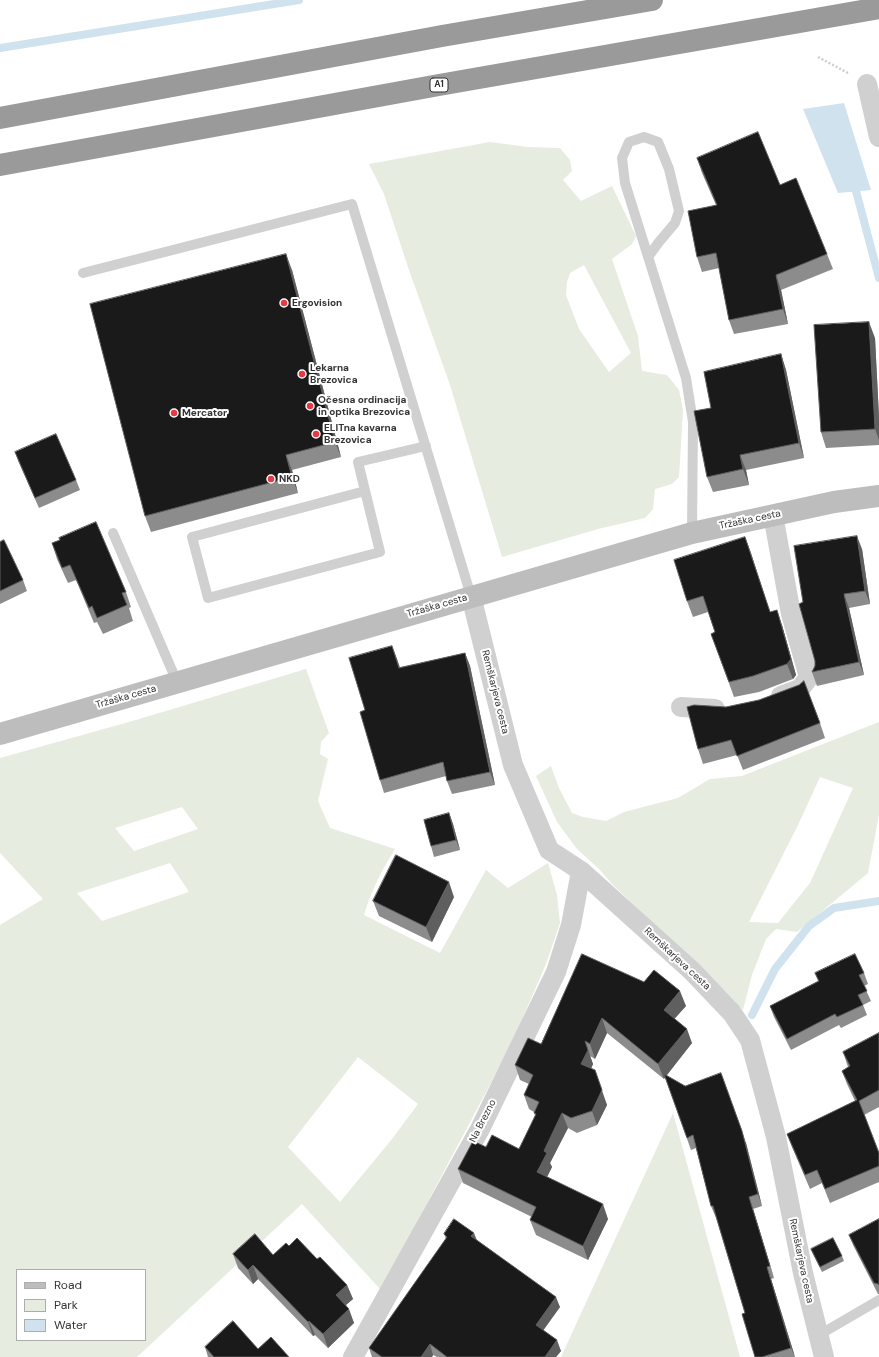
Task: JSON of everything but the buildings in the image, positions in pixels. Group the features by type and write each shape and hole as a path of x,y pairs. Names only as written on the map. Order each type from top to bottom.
{"highway":[{"path":"0,118 426,39 652,0"},
{"name":"A1","path":"0,165 423,88 879,8"}],"main road":[{"name":"Tržaška cesta","path":"0,734 692,533 834,502 879,496"}],"street":[{"path":"867,84 879,137"},
{"path":"762,703 800,689 809,677 791,614 772,515"},
{"name":"Remškarjeva cesta","path":"471,596 513,765 549,850 581,871 692,971 732,1013 750,1040 776,1137 803,1273 824,1357"},
{"path":"681,707 729,710 735,709"},
{"name":"Na Brezno","path":"353,1357 480,1129 556,972 571,925 581,871"}],"lane":[{"path":"648,257 658,242 675,222 679,211 670,169 658,142 644,137 629,142 622,158 625,184 686,378 693,422 692,533"},
{"path":"83,273 352,204 471,596"},
{"path":"365,490 192,537 208,598 380,552 365,490 358,462 426,446"},
{"path":"113,533 177,682"},
{"path":"818,1335 879,1300"}],"path":[{"path":"818,56 867,84"}],"green space":[{"path":"490,142 528,147 560,148 570,160 572,171 563,180 581,201 612,186 636,236 632,244 612,259 638,336 642,371 667,375 679,390 683,410 679,477 672,484 655,489 653,509 645,518 598,529 502,557 450,385 384,194 369,164","holes":["584,265 631,353 609,372 579,329 566,295 567,282 570,273"]},
{"path":"306,669 329,733 321,742 320,754 328,759 318,801 330,828 395,849 377,881 364,915 440,953 486,870 508,888 548,863 557,895 560,923 546,964 511,1045 381,1290 302,1204 137,1357 0,1357 0,925 43,899 0,853 0,758 136,720","holes":["182,807 198,829 134,851 115,828","170,863 189,892 102,921 77,893","358,1057 418,1104 392,1139 340,1202 288,1147"]},
{"path":"879,722 879,815 868,873 797,932 776,929 766,939 752,975 743,1010 577,849 557,822 536,776 551,766 559,788 572,813 583,817 606,821 624,812 678,798 710,779 742,776","holes":["820,777 853,788 810,883 778,923 749,922 799,823"]},
{"path":"673,1113 740,1357 561,1357"}],"water":[{"path":"844,103 871,190 838,193 803,109"}],"waterway":[{"path":"0,48 299,0"},
{"path":"856,191 879,278"},
{"path":"752,1015 775,969 809,926 834,908 879,901"}],"place":[{"name":"Ergovision","path":"284,303"},
{"name":"Lekarna Brezovica","path":"302,374"},
{"name":"Očesna ordinacija in optika Brezovica","path":"310,406"},
{"name":"Mercator","path":"174,413"},
{"name":"ELITna kavarna Brezovica","path":"316,434"},
{"name":"NKD","path":"271,479"}]}
